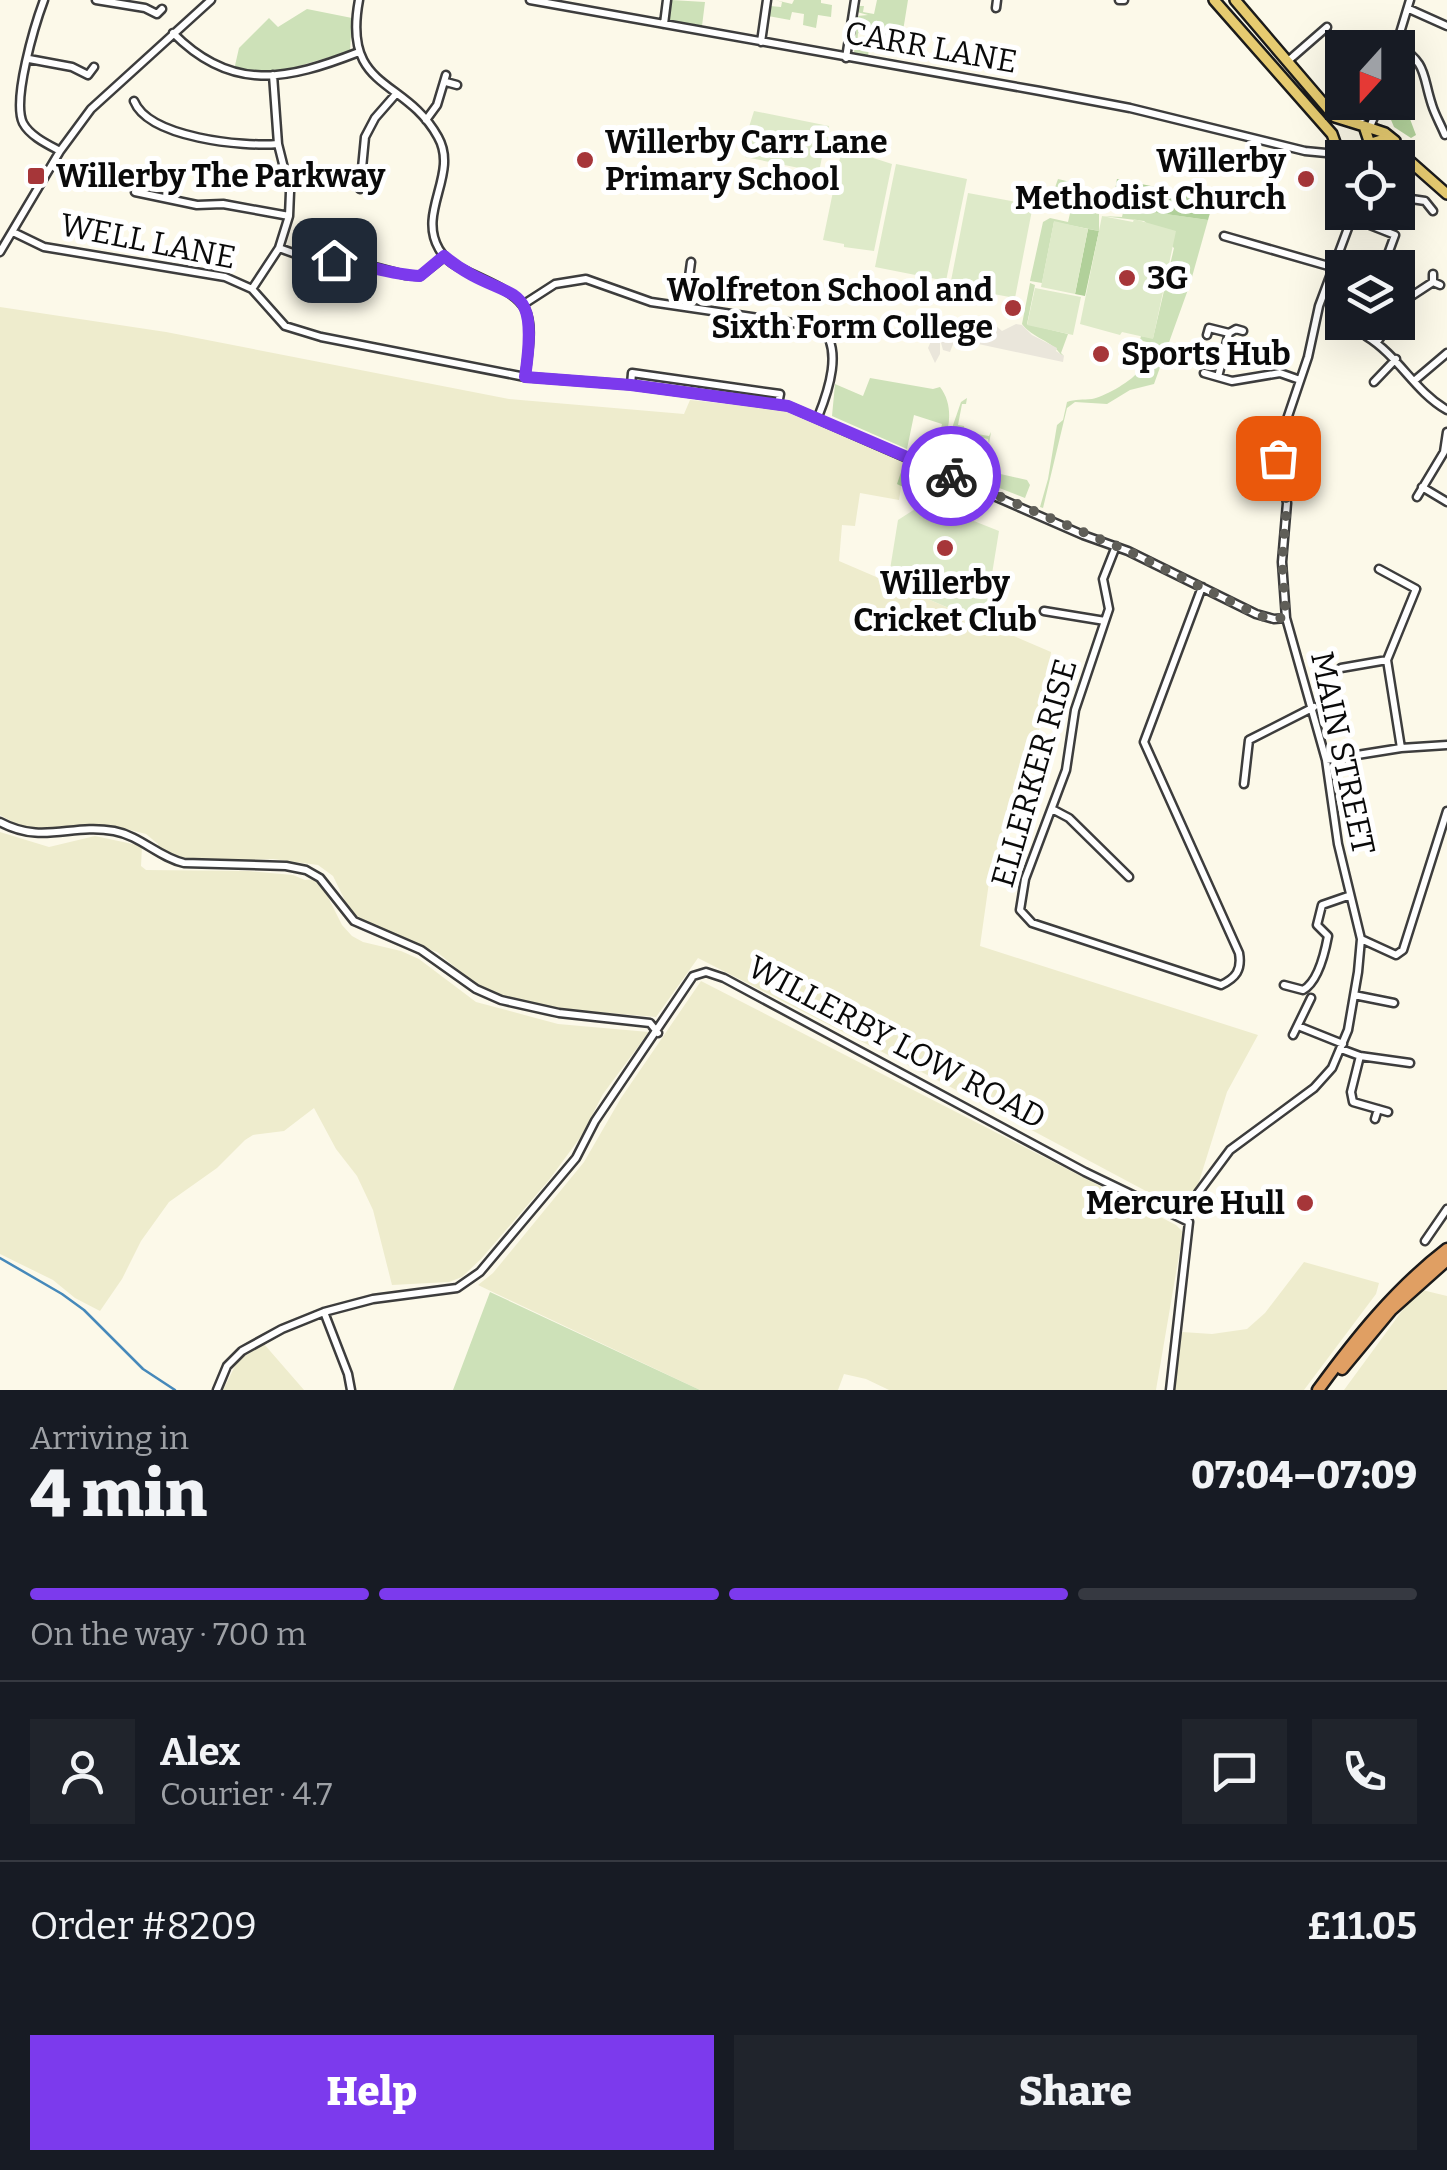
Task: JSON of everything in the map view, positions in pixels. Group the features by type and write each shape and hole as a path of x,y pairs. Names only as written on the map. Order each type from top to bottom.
{"highway":[{"path":"1318,1390 1370,1323 1418,1272 1447,1250"},
{"path":"1326,1390 1365,1340 1416,1286 1447,1260"}],"main road":[{"path":"1214,0 1334,140"},
{"path":"1237,1 1335,117 1388,142 1447,194"},
{"path":"1334,140 1338,128 1350,121"},
{"path":"1367,135 1385,133 1438,186"},
{"path":"1366,140 1367,135"}],"street":[{"path":"44,0 28,59 20,113 32,134 60,151"},
{"path":"96,0 146,8 157,14 162,9"},
{"path":"0,252 60,151 91,108 211,0"},
{"path":"359,0 354,32 359,52 374,75 426,120 443,147 442,179 431,221 436,244 455,266 503,288 524,304 530,328 525,377"},
{"name":"CARR LANE","path":"536,0 1130,108 1325,154"},
{"path":"664,24 667,0"},
{"path":"761,42 767,0"},
{"path":"846,58 855,0"},
{"path":"1401,30 1409,4 1447,26"},
{"path":"1288,61 1327,27"},
{"path":"173,34 202,60 232,73 272,75 322,66 359,52"},
{"path":"1415,58 1428,80 1431,104 1445,135"},
{"path":"28,59 88,74 94,67"},
{"path":"252,290 279,248 289,216 288,178 278,144 272,75"},
{"path":"426,120 437,105 446,79 457,85"},
{"path":"360,189 366,136 375,118 396,94"},
{"path":"134,102 144,115 162,127 250,146 278,144"},
{"path":"1367,140 1373,120"},
{"path":"1376,120 1385,133"},
{"path":"1322,154 1325,150"},
{"path":"135,192 289,216"},
{"path":"1415,200 1425,201 1434,211"},
{"path":"1386,230 1395,234 1389,250"},
{"name":"WELL LANE","path":"13,232 44,247 226,277 252,290 285,326 300,332 525,377 631,385 778,404 818,417 1069,529 1116,546 1267,618 1286,618"},
{"path":"1224,236 1325,265"},
{"path":"279,248 307,258 360,263 405,276 420,276 444,256"},
{"path":"685,307 692,262"},
{"path":"524,304 555,284 586,279 651,302 811,324 826,332 832,350 828,388 818,417"},
{"path":"1415,294 1435,281"},
{"name":"MAIN STREET","path":"1198,1194 1230,1150 1314,1088 1332,1068 1342,1047 1354,994 1361,939 1348,896 1314,707 1286,618 1282,562 1287,503 1278,458 1325,292"},
{"path":"1207,335 1209,328 1229,333 1243,331"},
{"path":"1218,377 1229,333"},
{"path":"1373,340 1396,359 1431,401 1447,410"},
{"path":"1414,380 1447,353"},
{"path":"1374,382 1396,359"},
{"path":"631,385 632,373 783,395 778,404"},
{"path":"1204,374 1240,381 1280,373 1300,380"},
{"path":"1417,498 1444,452 1447,432"},
{"path":"1422,487 1447,502"},
{"name":"ELLERKER RISE","path":"1116,546 1104,580 1109,610 1075,710 1066,770 1025,879 1020,910 1032,923 1221,985 1232,980 1239,970 1239,953 1144,742 1202,587"},
{"path":"1383,568 1418,589 1387,660 1402,748"},
{"path":"1043,611 1105,620"},
{"path":"1346,664 1387,660"},
{"path":"1244,784 1241,765 1254,734 1314,707"},
{"path":"1326,760 1447,745"},
{"path":"1052,810 1069,818 1132,878"},
{"path":"1361,939 1396,956 1403,950 1447,811"},
{"path":"0,822 38,835 98,830 126,834 168,859 184,863 306,870 320,878 354,921 422,950 476,989 531,1008 650,1023 668,1017"},
{"path":"1284,985 1303,990 1311,986 1328,936 1314,927 1322,905 1348,896"},
{"name":"WILLERBY LOW ROAD","path":"217,1390 227,1366 242,1351 282,1329 373,1299 457,1288 480,1272 576,1158 693,976 706,972 724,978 1084,1172 1189,1222 1170,1390"},
{"path":"1354,994 1394,1003"},
{"path":"1294,1035 1311,998"},
{"path":"650,1023 658,1033"},
{"path":"1298,1026 1360,1056 1410,1063"},
{"path":"1360,1056 1352,1102 1388,1112"},
{"path":"1375,1119 1378,1109"},
{"path":"1424,1241 1447,1209"},
{"path":"324,1312 352,1390"}],"shaded area":[{"path":"0,307 166,332 509,399 684,414 690,400 782,410 905,462 899,500 860,493 855,526 842,525 839,561 1051,652 1040,727 991,868 980,946 1258,1035 1227,1092 1189,1214 698,958 656,1017 539,1007 480,988 437,952 364,925 353,917 333,876 318,865 273,859 197,862 168,857 158,851 158,844 146,834 111,825 44,833 0,815"},
{"path":"972,316 989,320 1002,331 1022,325 1057,348 1064,356 1063,362 955,339 950,352 943,350 940,339 940,354 935,363 928,348 934,334"},
{"path":"0,832 49,847 95,836 142,846 141,866 146,870 248,871 315,879 352,936 419,959 476,1002 558,1024 649,1032 603,1094 582,1135 549,1180 462,1277 449,1282 392,1285 373,1210 357,1176 336,1149 314,1108 284,1131 253,1135 245,1140 217,1168 169,1202 100,1311 53,1280 0,1254"},
{"path":"701,981 1176,1225 1183,1232 1156,1390 889,1390 844,1374 838,1390 700,1390 478,1285 493,1273 584,1162 621,1098"},
{"path":"1304,1262 1379,1283 1376,1294 1304,1390 1172,1390 1182,1332 1212,1334 1247,1329 1265,1313"},
{"path":"1418,1289 1447,1296 1447,1390 1344,1390"},
{"path":"264,1344 304,1390 223,1390 238,1360"}],"green space":[{"path":"671,0 705,2 702,26 669,20"},
{"path":"775,0 792,4 794,0 821,0 832,5 831,17 818,15 816,28 803,25 804,14 792,12 790,20 768,16 770,6 781,7 782,2"},
{"path":"877,0 908,0 903,31 899,31 898,37 877,38 858,33 857,46 869,48 868,56 854,53 857,16 868,15 857,12 858,6 864,6 863,12 874,14"},
{"path":"307,9 352,18 350,51 282,71 234,70 239,48 269,18 278,27"},
{"path":"754,111 829,126 819,172 745,157"},
{"path":"1391,120 1410,120 1416,135 1411,138 1394,127"},
{"path":"841,153 892,164 874,251 823,240"},
{"path":"896,164 967,179 946,281 875,267"},
{"path":"1058,179 1088,190 1089,212 1099,214 1099,231 1054,222 1042,283 1030,281 1043,222 1050,218 1068,222 1071,209 1053,205"},
{"path":"1117,179 1214,199 1208,220 1116,207 1113,202"},
{"path":"968,193 1033,205 1015,298 950,286"},
{"path":"1124,208 1208,220 1154,384 1130,390 1107,404 1075,402 1067,408 1043,508 1040,507 1057,425 1063,420 1067,402 1097,398 1129,381 1138,372 1139,347 1148,349 1150,343 1140,340 1141,336 1153,338 1174,248 1144,221 1102,216 1122,217"},
{"name":"3G","path":"1102,216 1133,222 1134,219 1176,231 1153,339 1080,324"},
{"path":"1054,221 1088,229 1075,294 1041,287"},
{"path":"1088,229 1099,231 1085,296 1075,294"},
{"path":"1030,283 1035,285 1027,324 1068,334 1061,353 1064,356 1022,324"},
{"path":"1035,288 1081,297 1073,335 1027,325"},
{"path":"870,378 940,387 949,414 937,462 933,460 942,424 914,415 907,449 832,416 835,384 863,396"},
{"path":"967,398 958,425 964,426 965,432 989,436 991,432 989,444 988,439 965,434 961,450 948,448 944,458 963,467 966,463 984,467 989,450 981,481 940,463 961,402"},
{"path":"909,464 948,482 950,488 937,489 918,481 908,487 897,484 903,466"},
{"path":"996,473 1027,480 1030,485 1025,498 989,484"},
{"name":"Willerby Cricket Club","path":"926,502 999,531 984,623 888,582 898,520"},
{"path":"490,1292 700,1390 453,1390"}],"waterway":[{"path":"0,1258 84,1310 143,1369 175,1390"}],"way so far":[{"path":"951,476 1128,551 1256,614 1280,619 1286,618 1282,562 1288,512 1278,458"}],"place":[{"name":"Willerby Carr Lane Primary School","path":"585,160"},
{"name":"Willerby The Parkway","path":"36,176"},
{"name":"Willerby Methodist Church","path":"1306,179"},
{"name":"3G","path":"1127,278"},
{"name":"Wolfreton School and Sixth Form College","path":"1013,308"},
{"name":"Sports Hub","path":"1101,354"},
{"name":"Willerby Cricket Club","path":"945,548"},
{"name":"Mercure Hull","path":"1305,1203"}],"route":[{"path":"334,260 420,276 444,256 455,266 515,295 529,315 525,377 631,385 788,406 951,476"}]}
